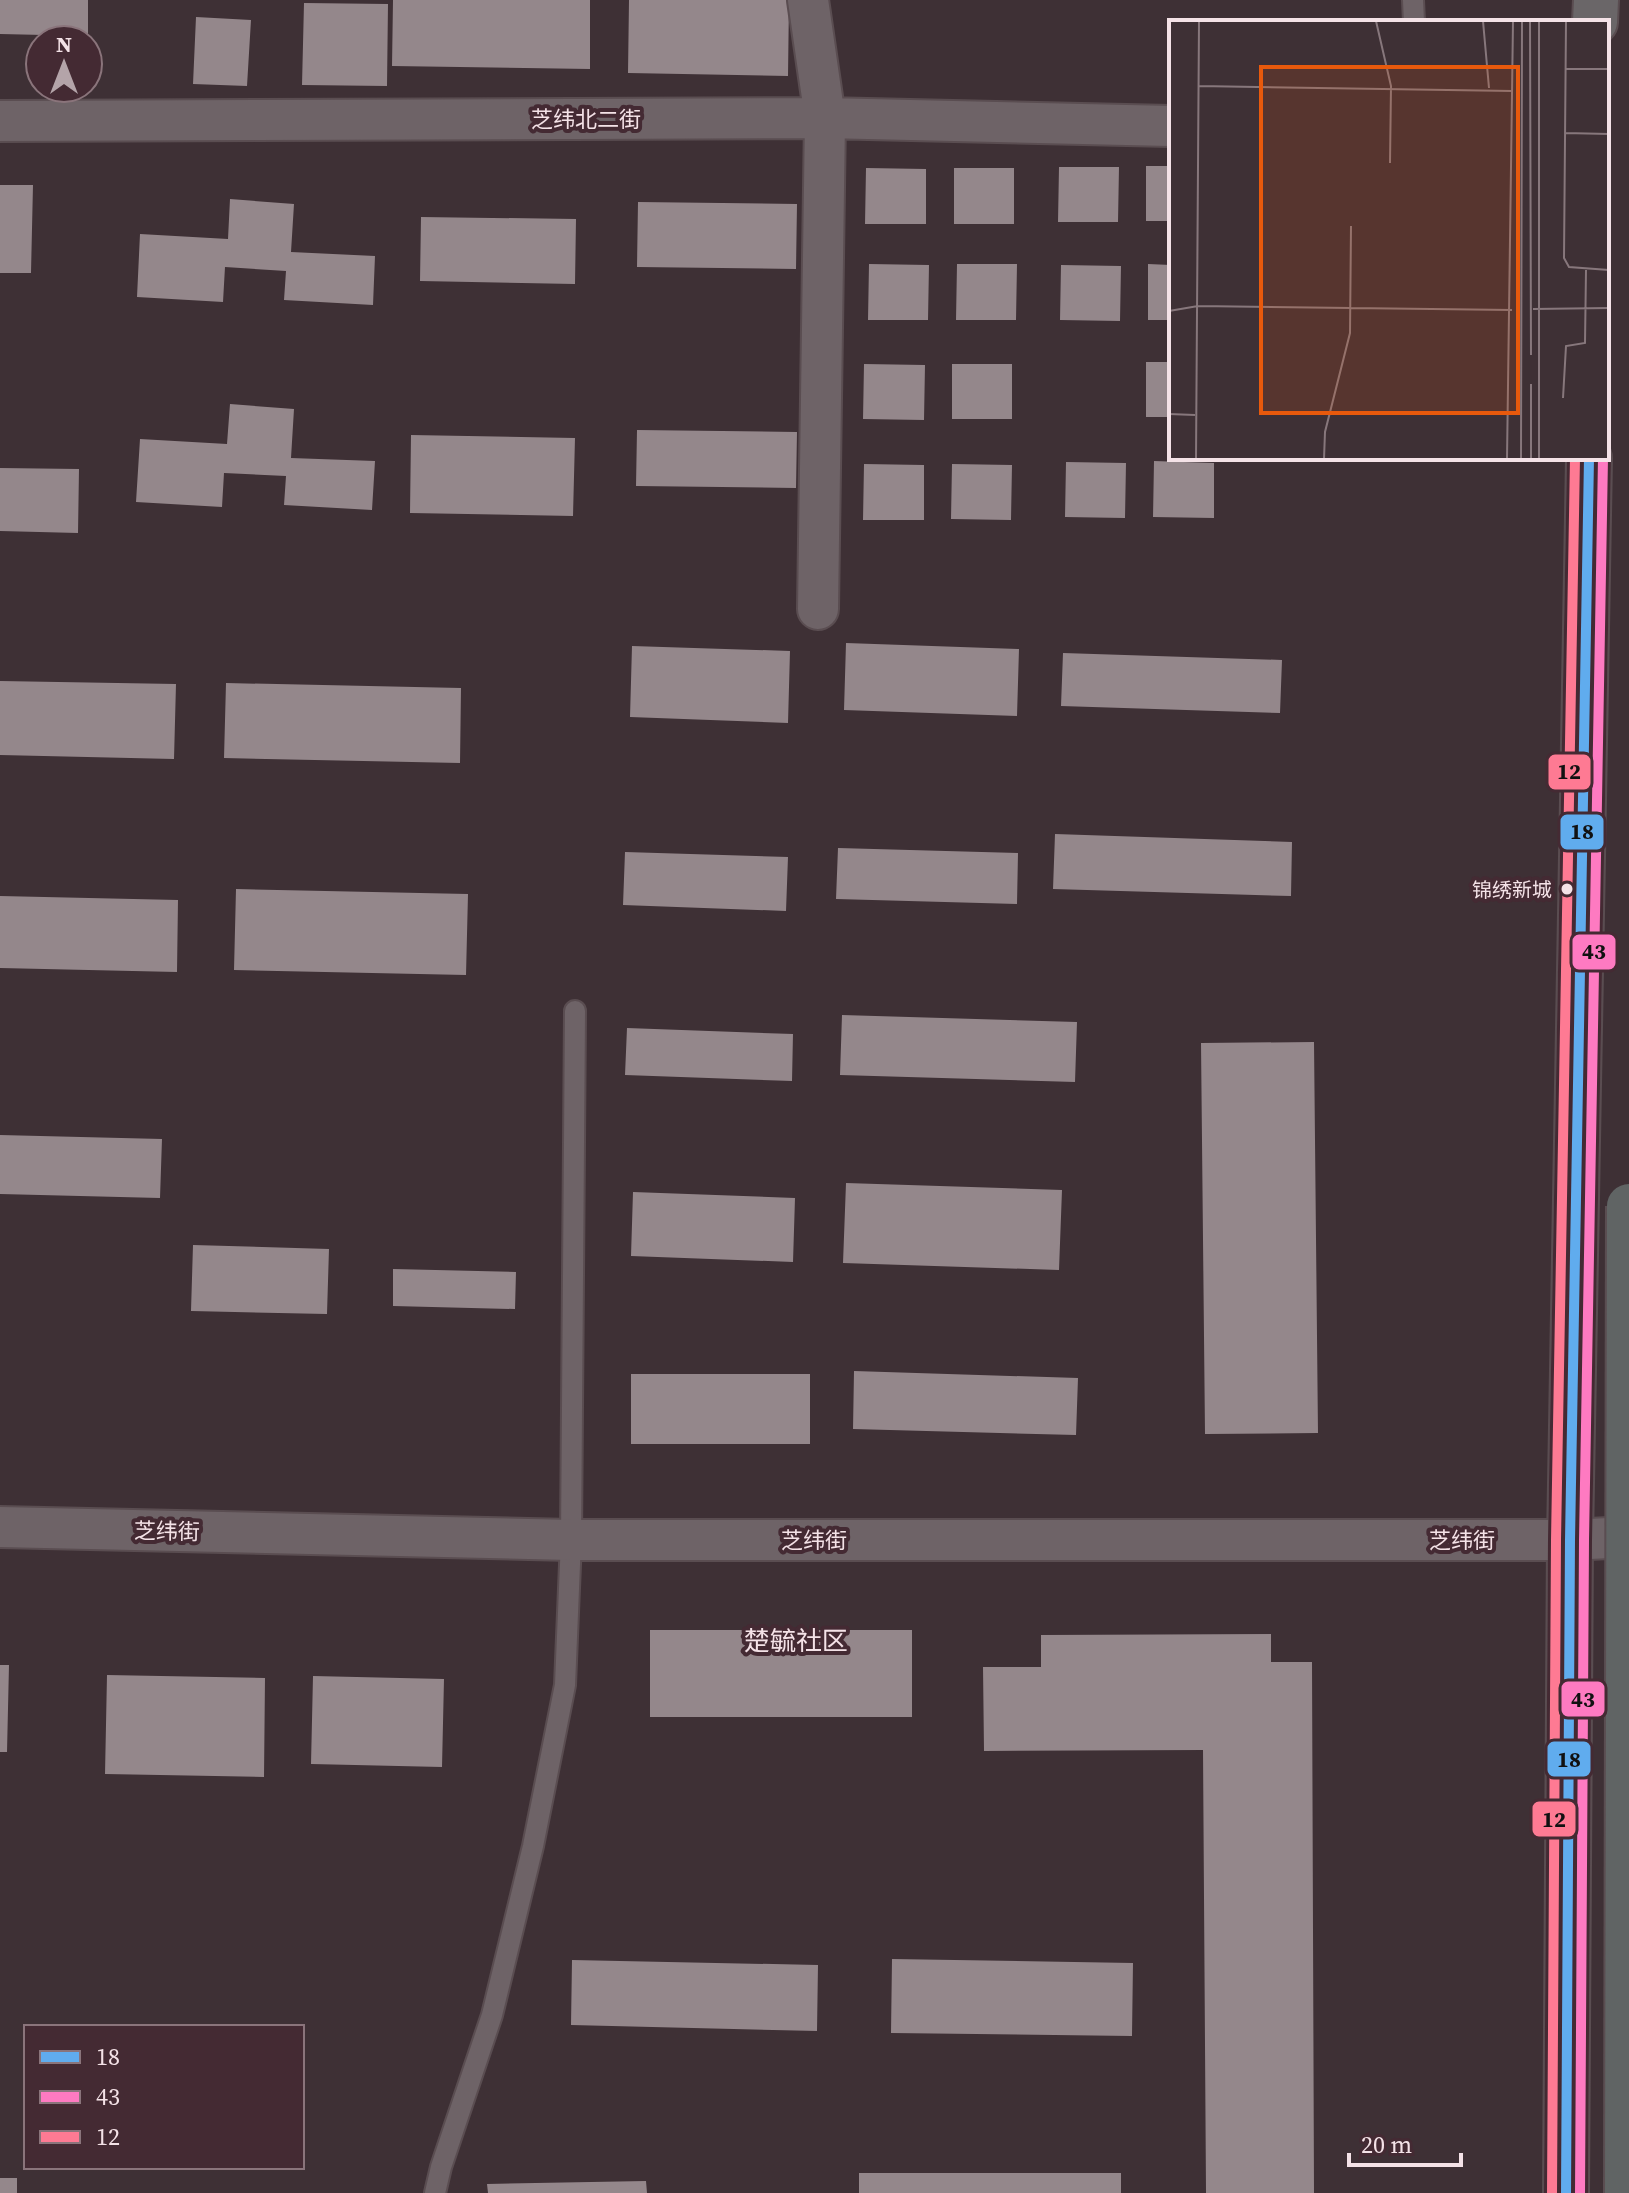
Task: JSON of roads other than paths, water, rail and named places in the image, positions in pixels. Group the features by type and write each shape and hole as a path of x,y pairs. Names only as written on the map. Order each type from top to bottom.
{"highway":[{"path":"1627,2193 1629,1206"}],"main road":[{"path":"1595,20 1596,0"},
{"path":"1566,2193 1570,1540 1589,460"}],"street":[{"path":"808,0 825,118 818,609"},
{"name":"芝纬北二街","path":"0,121 825,118 1169,126"},
{"name":"芝纬街","path":"0,1527 571,1540 1570,1540 1629,1537"}],"lane":[{"path":"1413,0 1414,20"},
{"path":"435,2193 492,2015 533,1846 565,1685 571,1540 575,1011"}],"place":[{"name":"锦绣新城","path":"1567,889"}],"district":[{"name":"楚毓社区","path":"796,1641"}]}
